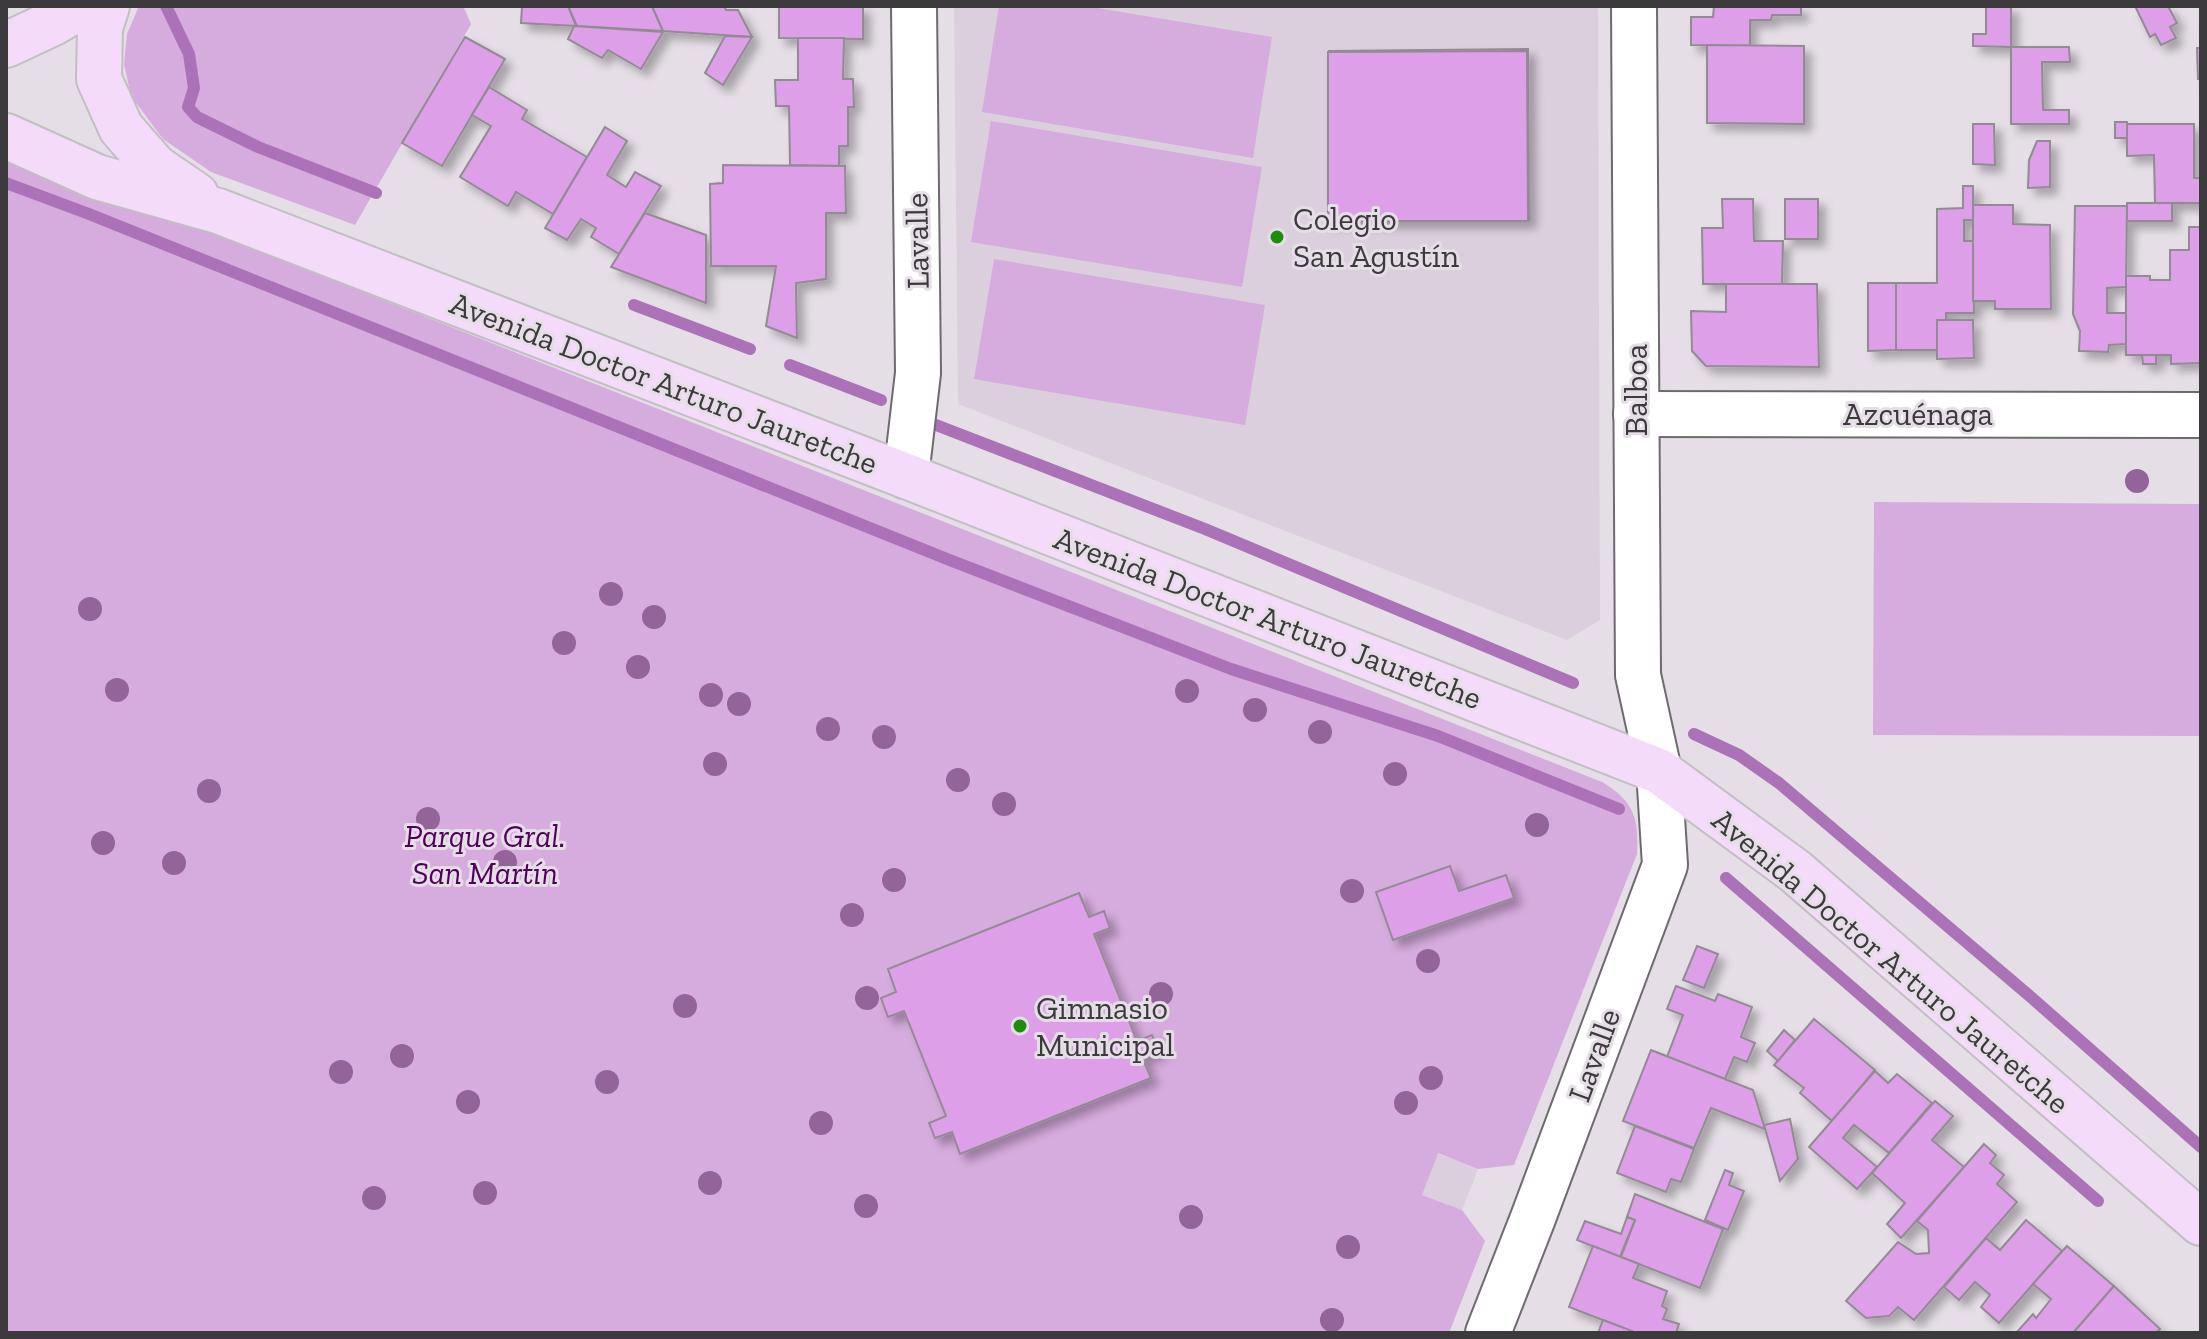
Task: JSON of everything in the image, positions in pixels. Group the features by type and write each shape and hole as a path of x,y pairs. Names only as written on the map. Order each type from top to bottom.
{"main road":[{"path":"6,45 82,6"},
{"name":"Avenida Doctor Arturo Jauretche","path":"107,6 100,28 99,79 121,128 155,167 218,211"},
{"name":"Avenida Doctor Arturo Jauretche","path":"6,136 97,177 218,211 1659,771 1795,871 2201,1223"}],"street":[{"name":"Lavalle","path":"906,476 918,373 914,6"},
{"name":"Balboa","path":"1634,6 1638,675 1659,771"},
{"name":"Azcuénaga","path":"1636,414 2201,415"},
{"name":"Lavalle","path":"1488,1333 1665,865 1659,771"}],"shaded area":[{"name":"Colegio San Agustín","path":"954,6 1598,6 1600,620 1567,640 958,404"},
{"path":"1437,1153 1478,1169 1462,1210 1422,1195"}],"green space":[{"path":"139,6 463,6 471,24 355,225 211,172 163,139 131,96 124,64 127,34"},
{"path":"999,6 1085,6 1272,37 1253,158 982,112"},
{"path":"991,121 1262,167 1242,287 971,242"},
{"name":"Parque Gral. San Martín","path":"6,151 1602,782 1613,789 1628,804 1635,820 1637,854 1514,1165 1478,1169 1438,1153 1422,1195 1462,1210 1485,1241 1449,1333 6,1333"},
{"path":"994,259 1265,305 1245,425 974,379"},
{"path":"1874,502 2201,504 2201,736 1873,735"}],"building":[{"path":"522,6 568,6 576,26 521,23"},
{"path":"568,6 652,6 663,31 577,26"},
{"path":"652,6 724,6 726,10 738,10 752,37 663,31"},
{"path":"779,6 863,6 863,39 779,38"},
{"path":"1714,6 1801,6 1801,15 1772,15 1771,20 1750,20 1750,46 1691,45 1691,17 1713,17"},
{"path":"1986,6 2011,6 2011,47 1973,46 1973,34 1986,34"},
{"path":"2135,6 2168,6 2177,23 2170,27 2176,38 2161,45 2155,34 2150,37"},
{"path":"574,26 663,32 641,69 608,50 602,58 568,39"},
{"path":"725,36 752,37 723,85 705,73"},
{"path":"465,37 505,59 442,166 402,143"},
{"path":"798,38 844,38 843,79 853,79 854,107 848,107 848,146 839,146 839,166 790,165 789,106 776,106 775,80 798,80"},
{"path":"1707,45 1804,46 1804,124 1707,123"},
{"path":"2011,47 2069,47 2070,62 2042,62 2043,110 2069,110 2069,124 2011,124"},
{"path":"2197,48 2201,48 2201,79 2198,79"},
{"path":"1528,49 1529,220 1330,220 1329,51"},
{"path":"1527,51 1528,221 1328,221 1328,52"},
{"path":"489,87 527,110 522,119 587,157 553,214 516,192 508,206 460,177 491,126 472,115"},
{"path":"2115,122 2127,122 2127,138 2115,138"},
{"path":"1973,124 1994,124 1995,165 1973,164"},
{"path":"2127,124 2194,124 2194,178 2201,178 2201,203 2155,203 2154,155 2127,156"},
{"path":"605,127 627,141 607,175 626,187 635,172 661,186 619,254 591,237 596,228 581,219 567,240 545,228"},
{"path":"2037,141 2050,141 2050,187 2028,188 2029,160"},
{"path":"723,165 845,166 846,213 826,213 826,279 796,283 797,338 766,326 776,266 711,266 710,184 723,183"},
{"path":"1963,186 1973,186 1973,220 1964,220 1964,241 1973,241 1974,313 1946,313 1946,320 1937,320 1937,350 1896,350 1896,283 1937,283 1937,209 1963,208"},
{"path":"1722,199 1753,199 1754,241 1783,241 1782,284 1703,284 1702,228 1723,228"},
{"path":"1785,199 1818,199 1818,239 1785,239"},
{"path":"2127,203 2172,203 2172,221 2127,221"},
{"path":"1973,205 2013,205 2013,224 2050,225 2051,309 1995,309 1995,301 1973,301"},
{"path":"2075,206 2127,206 2126,287 2107,288 2107,313 2126,313 2126,344 2109,345 2108,352 2079,351 2080,331 2073,314"},
{"path":"645,213 706,235 706,303 611,267"},
{"path":"2189,227 2201,227 2201,363 2171,364 2171,355 2126,355 2126,276 2170,280 2170,250 2189,250"},
{"path":"1868,283 1896,283 1896,350 1868,351"},
{"path":"1726,284 1817,284 1819,367 1706,366 1692,351 1691,311 1726,312"},
{"path":"1937,320 1973,320 1974,358 1937,359"},
{"path":"2142,355 2156,355 2156,364 2143,364"},
{"path":"1450,866 1459,891 1506,875 1514,898 1393,940 1376,892"},
{"name":"Gimnasio Municipal","path":"1079,893 1089,917 1104,911 1110,928 1094,934 1137,1041 1152,1035 1159,1051 1142,1057 1151,1078 960,1154 952,1132 935,1138 929,1123 946,1116 904,1011 888,1017 881,998 896,992 888,969"},
{"path":"1697,946 1718,954 1704,988 1683,980"},
{"path":"1676,986 1715,1001 1718,994 1752,1007 1741,1037 1755,1043 1747,1062 1734,1057 1725,1079 1667,1057 1683,1015 1667,1009"},
{"path":"1814,1019 1875,1070 1832,1121 1800,1093 1804,1088 1774,1065"},
{"path":"1784,1030 1795,1040 1778,1061 1767,1051"},
{"path":"1651,1050 1753,1090 1765,1129 1711,1108 1694,1148 1623,1121"},
{"path":"1875,1071 1888,1083 1897,1074 1932,1103 1889,1153 1854,1125 1843,1138 1877,1167 1857,1189 1809,1147"},
{"path":"1935,1101 1953,1116 1932,1140 1964,1167 1901,1238 1887,1224 1905,1203 1872,1173"},
{"path":"1790,1119 1798,1159 1780,1181 1764,1125"},
{"path":"1635,1126 1694,1149 1681,1182 1671,1179 1666,1192 1617,1173"},
{"path":"1984,1144 1996,1155 1990,1163 2004,1175 1997,1184 2017,1202 1914,1320 1898,1307 1889,1316 1866,1318 1846,1301 1898,1242 1916,1254 1929,1253 1928,1230 1917,1221"},
{"path":"1725,1170 1733,1173 1729,1185 1744,1191 1728,1230 1705,1220"},
{"path":"1635,1194 1723,1229 1700,1288 1621,1257 1635,1220 1627,1217"},
{"path":"1627,1217 1635,1220 1620,1257 1577,1240 1585,1221 1621,1234"},
{"path":"2026,1220 2062,1251 1999,1323 1981,1307 1990,1295 1975,1282 1959,1300 1944,1287 1986,1238 2000,1250"},
{"path":"1593,1246 1639,1264 1633,1278 1667,1291 1662,1306 1667,1309 1663,1319 1679,1324 1676,1333 1636,1333 1569,1307"},
{"path":"2067,1246 2114,1286 2073,1333 2016,1333 2033,1314 2036,1318 2051,1299 2033,1284"},
{"path":"2114,1286 2160,1329 2156,1333 2073,1333"},
{"path":"1603,1320 1632,1331 1598,1333"}],"waterway":[{"path":"166,6 189,54 194,88 188,107 197,117 258,147 376,193"},
{"path":"6,183 947,559 1231,669 1438,736 1619,809"},
{"path":"634,305 750,349"},
{"path":"790,365 881,400"},
{"path":"936,425 1205,529 1573,683"},
{"path":"1694,734 1739,755 1779,783 2032,998 2201,1147"},
{"path":"1726,878 2098,1201"}],"place":[{"name":"Colegio San Agustín","path":"1277,237"},
{"name":"Gimnasio Municipal","path":"1020,1026"}]}
